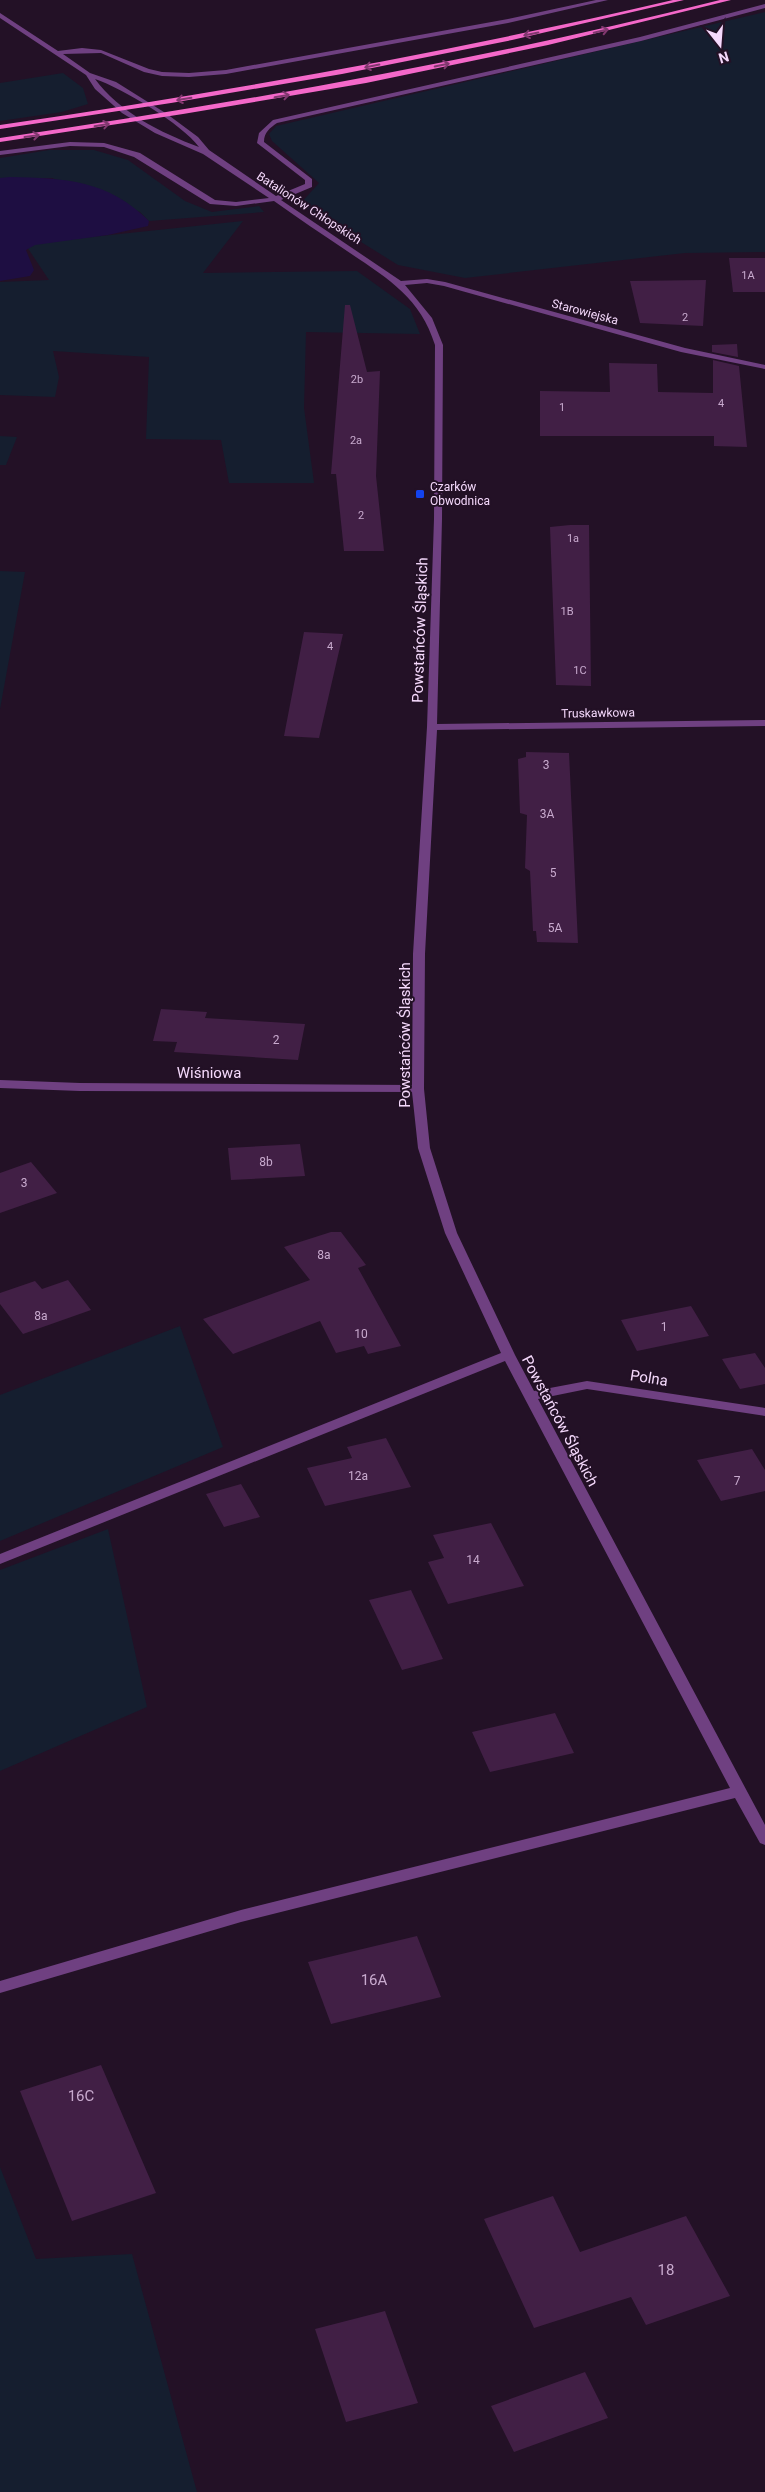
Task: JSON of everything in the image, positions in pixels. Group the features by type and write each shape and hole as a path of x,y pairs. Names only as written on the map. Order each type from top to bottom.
{"main road":[{"path":"0,127 150,105 419,57 680,0"},
{"path":"0,140 165,115 477,58 617,28 728,0"}],"street":[{"path":"57,53 94,50 108,53 137,68 179,75 199,74 292,60 508,21 605,0"},
{"path":"0,153 78,144 108,146 136,154 213,202 226,205 243,204 292,194 309,185 308,179 296,168 261,143 260,136 263,130 275,121 641,39 765,6"},
{"name":"Batalionów Chłopskich","path":"0,16 88,74 114,83 150,105 196,138 206,152"},
{"name":"Batalionów Chłopskich","path":"88,74 96,87 123,109 177,142 206,152 399,283"},
{"name":"Starowiejska","path":"399,283 428,281 445,284 684,350 765,367"},
{"name":"Powstańców Śląskich","path":"399,283 424,309 434,326 439,345 438,519 432,727 419,954 418,1089 424,1148 451,1233 508,1355 765,1840"},
{"name":"Truskawkowa","path":"432,727 765,723"},
{"name":"Wiśniowa","path":"0,1084 80,1087 418,1089"},
{"path":"0,1559 508,1355"},
{"name":"Polna","path":"529,1396 587,1385 765,1412"},
{"path":"0,1987 241,1916 739,1791"}],"shaded area":[{"path":"765,12 765,252 685,253 465,278 398,265 300,204 319,183 272,141 269,134 276,126"},
{"path":"63,73 83,88 88,104 62,112 0,121 0,83"},
{"path":"49,150 94,150 128,160 185,201 212,212 259,206 264,212 149,221 140,212 52,178 0,178 0,158"},
{"path":"0,178 67,181 102,189 134,207 149,221 148,226 108,235 35,245 26,250 34,270 30,276 0,281"},
{"path":"243,221 203,273 357,271 410,309 420,334 306,332 304,408 314,483 229,483 221,440 146,439 149,357 53,351 59,377 55,397 0,395 0,282 49,280 25,244"},
{"path":"0,436 17,437 6,465 0,465"},
{"path":"0,571 25,572 0,709"},
{"path":"180,1326 223,1447 0,1541 0,1395"},
{"path":"108,1529 147,1707 0,1771 0,1570"},
{"path":"0,2167 36,2259 132,2254 197,2492 0,2492"}],"building":[{"path":"729,258 765,258 765,292 733,292"},
{"path":"706,280 703,326 640,323 630,281"},
{"path":"345,305 350,305 367,372 380,371 376,476 384,551 344,551 336,474 331,474"},
{"path":"737,344 738,357 712,352 712,345"},
{"path":"713,360 739,366 747,447 714,446 714,436 540,436 540,391 610,392 609,363 657,364 658,392 713,393"},
{"path":"589,525 591,686 556,685 550,527"},
{"path":"304,632 343,634 319,738 284,736"},
{"path":"526,752 569,753 578,943 537,942 536,931 533,931 530,871 525,868 527,815 520,813 518,759 526,757"},
{"path":"161,1009 207,1012 205,1018 305,1024 298,1060 174,1052 177,1042 153,1041"},
{"path":"300,1144 305,1176 231,1180 228,1148"},
{"path":"31,1162 57,1193 0,1213 0,1173"},
{"path":"331,1232 341,1232 366,1265 358,1268 401,1346 368,1354 364,1346 336,1353 320,1321 233,1354 203,1319 310,1280 284,1247"},
{"path":"68,1280 91,1310 23,1334 0,1304 0,1293 35,1281 42,1289"},
{"path":"691,1306 709,1336 637,1351 621,1320"},
{"path":"755,1353 765,1368 765,1384 740,1389 722,1359"},
{"path":"386,1438 411,1487 325,1506 307,1468 352,1458 347,1447"},
{"path":"752,1449 765,1470 765,1491 721,1501 697,1460"},
{"path":"241,1484 260,1517 224,1527 206,1494"},
{"path":"491,1523 524,1586 448,1604 428,1562 444,1558 433,1535"},
{"path":"411,1590 443,1659 402,1670 369,1600"},
{"path":"555,1713 574,1753 490,1772 472,1732"},
{"path":"417,1936 441,1997 331,2024 308,1962"},
{"path":"101,2065 156,2193 72,2221 20,2091"},
{"path":"553,2196 580,2252 686,2216 730,2296 646,2325 631,2297 534,2328 484,2219"},
{"path":"385,2311 418,2403 346,2422 315,2329"},
{"path":"585,2372 608,2418 514,2452 491,2406"}],"place":[{"name":"Czarków Obwodnica","path":"420,494"}]}
